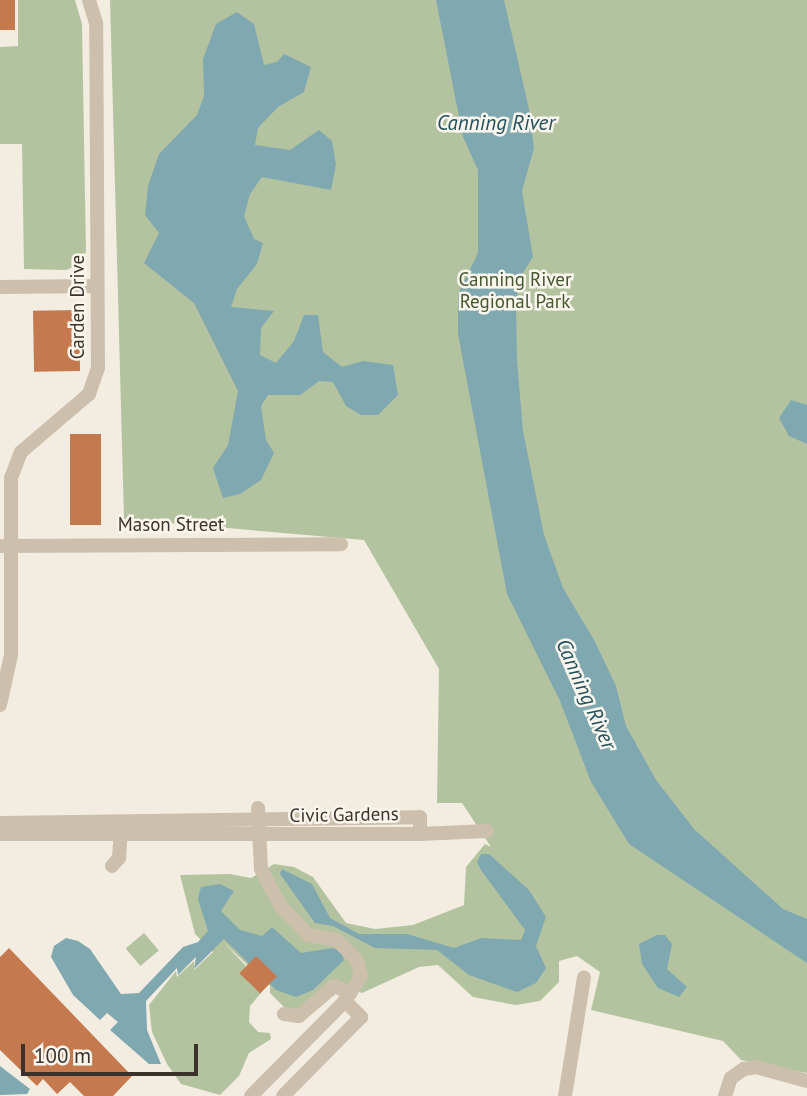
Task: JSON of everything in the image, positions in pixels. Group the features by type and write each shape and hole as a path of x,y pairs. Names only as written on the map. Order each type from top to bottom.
{"street":[{"name":"Carden Drive","path":"0,705 12,654 5,545 11,478 22,452 89,394 98,368 96,23 89,0"},
{"path":"0,287 97,286"},
{"name":"Mason Street","path":"5,545 341,544"},
{"path":"251,1096 348,997 361,976 357,961 337,940 308,935 294,925 261,869 258,813"},
{"name":"Civic Gardens","path":"0,823 258,813 420,817 420,834 0,834"},
{"path":"112,866 119,858 121,820"},
{"path":"420,834 487,831"},
{"path":"565,1096 584,978"},
{"path":"283,1096 361,1017 348,997 334,986 299,1016 284,1014"},
{"path":"725,1096 731,1078 744,1069 756,1067 807,1081"}],"green space":[{"path":"18,0 75,0 82,24 86,252 80,264 66,270 24,269 22,144 0,144 0,47 18,46"},
{"name":"Canning River Regional Park","path":"110,0 807,0 807,1073 741,1060 723,1041 591,1010 600,972 577,956 559,961 559,982 540,1001 516,1005 473,997 438,965 419,967 362,993 330,980 298,1011 287,1010 270,993 270,986 223,942 246,966 240,973 261,993 250,1006 249,1022 258,1032 270,1033 271,1039 249,1053 239,1076 220,1095 181,1084 167,1064 152,1032 149,1005 176,971 177,977 194,961 194,970 213,952 195,934 180,875 230,874 251,878 274,864 294,867 313,877 346,923 375,929 413,925 464,905 466,867 485,844 491,847 462,803 437,803 439,669 364,540 124,519"},
{"path":"144,933 159,951 140,966 126,948"}],"water":[{"name":"Canning River","path":"436,0 504,0 529,109 534,148 522,191 533,257 520,277 516,304 517,360 523,431 544,535 563,588 594,640 616,686 626,726 656,780 694,829 783,909 807,919 807,963 629,844 591,782 560,701 507,594 458,334 458,294 478,253 478,170 463,137"},
{"path":"237,12 254,24 264,65 277,62 284,54 311,67 304,92 278,107 258,128 255,145 290,150 319,130 332,141 336,165 331,190 262,177 250,194 244,216 254,239 263,243 257,264 237,289 231,307 274,311 261,328 260,355 276,363 294,341 304,315 318,315 323,352 342,367 363,361 393,365 398,395 378,415 361,415 346,406 333,382 319,381 300,395 268,395 261,406 266,440 274,453 261,480 240,494 223,498 213,468 228,445 238,391 194,303 144,263 159,233 145,215 148,186 159,154 197,115 204,96 203,59 216,24"},
{"path":"791,400 807,405 807,444 789,436 779,418"},
{"path":"481,854 489,854 529,890 546,917 536,946 546,968 536,983 517,992 469,975 437,950 375,948 333,926 315,923 280,874 282,869 312,884 330,918 359,934 407,934 454,948 481,938 521,940 525,930 481,870 477,862"},
{"path":"220,884 234,891 221,911 240,930 262,936 272,927 301,953 333,948 341,951 344,960 313,990 296,997 276,990 224,939 194,969 196,957 178,975 177,968 146,1001 147,1030 161,1064 149,1064 110,1030 118,1022 107,1013 100,1020 73,995 51,957 54,946 66,938 78,941 90,949 121,994 139,993 183,947 198,942 208,931 198,899 201,887"},
{"path":"657,935 665,935 672,944 667,969 687,987 679,997 658,988 642,964 639,944"},
{"path":"0,1066 30,1089 27,1094 0,1095"}],"building":[{"path":"0,0 15,0 15,30 0,30"},
{"path":"79,310 80,371 34,372 33,311"},
{"path":"70,434 101,434 101,525 70,525"},
{"path":"9,948 132,1076 113,1096 84,1096 70,1082 57,1094 43,1079 37,1086 0,1050 0,957"},
{"path":"256,956 277,976 260,993 239,973"}]}
